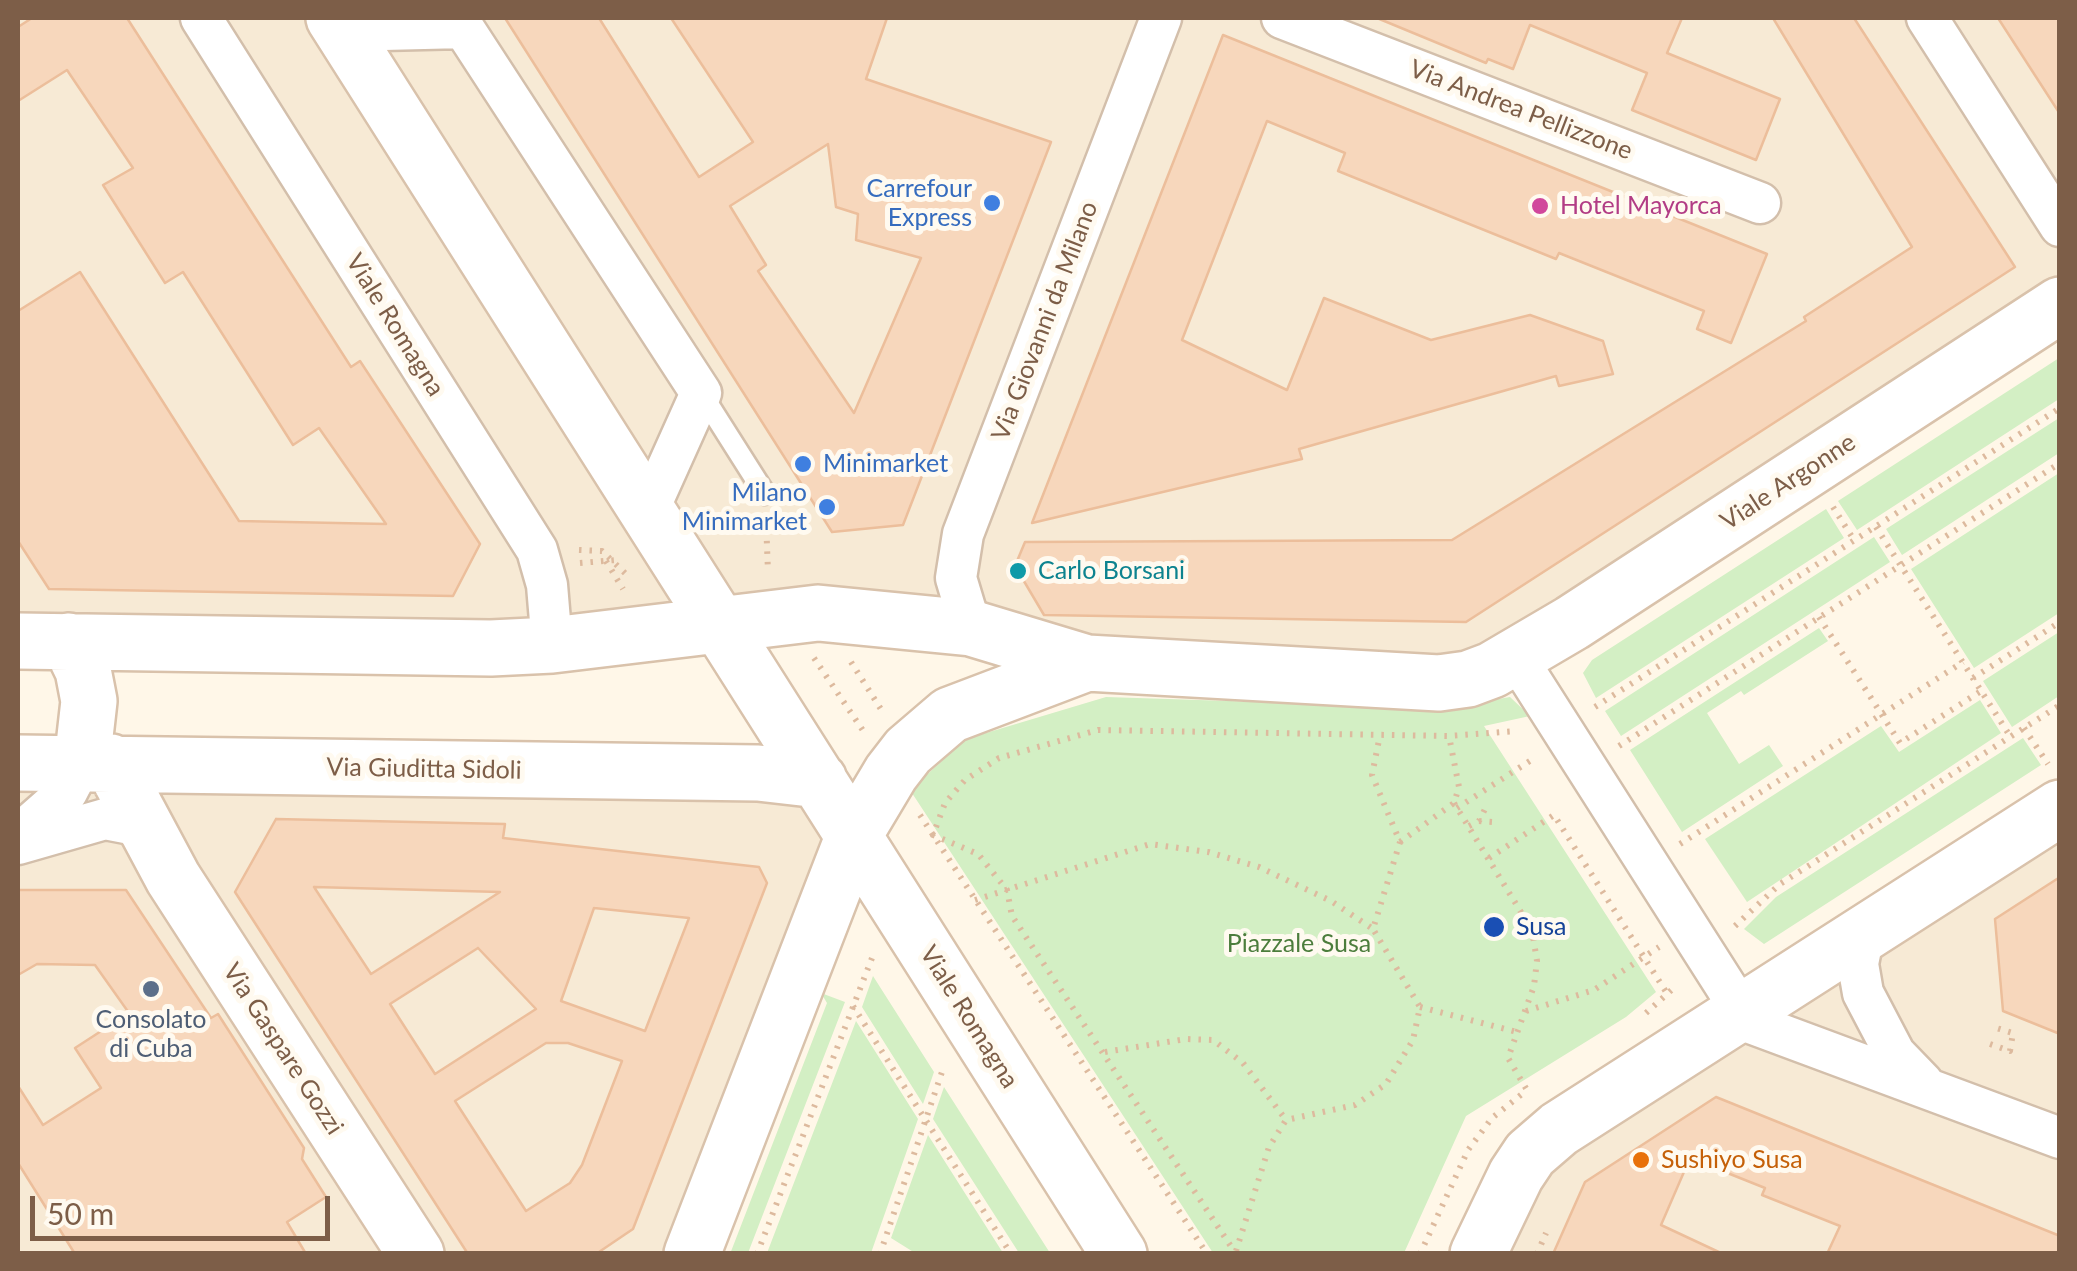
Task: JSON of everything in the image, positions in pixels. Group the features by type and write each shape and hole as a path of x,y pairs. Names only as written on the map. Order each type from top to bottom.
{"street":[{"name":"Viale Romagna","path":"201,18 537,550 547,585 552,645"},
{"name":"Via Giovanni da Milano","path":"970,628 956,578 964,534 1161,18"},
{"name":"Via Andrea Pellizzone","path":"1282,18 1760,204"},
{"path":"1927,18 2060,226"},
{"name":"Viale Romagna","path":"339,24 461,23 701,394"},
{"name":"Viale Romagna","path":"339,24 1119,1254"},
{"name":"Viale Argonne","path":"1516,656 2060,306"},
{"path":"648,512 701,394"},
{"path":"43,641 491,648 552,645 818,614 970,628 1088,663 1438,683 1468,679 1516,656 1690,947 1730,993 1737,1018"},
{"path":"43,641 83,670 97,762 155,842"},
{"path":"692,1254 854,836 892,751 908,751 950,716 1088,663"},
{"path":"18,835 97,762"},
{"name":"Via Giuditta Sidoli","path":"18,763 790,774 819,780"},
{"path":"1478,1254 1530,1154 1559,1128 1862,938 2054,786"},
{"path":"18,844 106,819 131,824 155,842"},
{"name":"Via Gaspare Gozzi","path":"155,842 172,878 416,1254"},
{"path":"1862,938 1858,964 1876,1023 1895,1054 1926,1086"},
{"path":"1737,1018 2060,1138"}],"lane":[{"name":"Viale Romagna","path":"701,394 765,494"}],"path":[{"path":"1592,709 2060,408"},
{"path":"1618,748 2060,462"},
{"path":"765,494 768,576"},
{"path":"1831,503 1854,540"},
{"path":"1876,526 2010,736"},
{"path":"537,550 602,550 634,582"},
{"path":"580,564 624,559"},
{"path":"610,560 626,594"},
{"path":"1820,618 1900,743 1981,691"},
{"path":"1973,678 2060,622"},
{"path":"805,644 892,751"},
{"path":"842,648 933,835 1207,1254"},
{"path":"1680,844 1962,662"},
{"path":"1526,1011 1594,990 1644,958 1690,947 1780,884 2060,705"},
{"path":"2024,728 2054,786"},
{"path":"933,835 951,795 980,769 1017,750 1073,734 1098,730 1449,736 1519,731"},
{"path":"1380,735 1372,775 1400,842"},
{"path":"1449,736 1458,787 1456,805 1532,930 1537,961 1526,1011 1508,1058 1526,1090"},
{"path":"1373,929 1400,842 1537,757 1555,752"},
{"path":"1469,826 1486,809"},
{"path":"1489,858 1554,815 1675,1007"},
{"path":"1479,820 1493,822"},
{"path":"933,835 978,854 1008,890 1012,916 1236,1253"},
{"path":"974,900 1150,844 1181,848 1260,868 1297,883 1373,929 1420,1007 1518,1032"},
{"path":"1667,994 1690,947"},
{"path":"758,1254 872,958"},
{"path":"853,1006 1011,1254"},
{"path":"1236,1253 1269,1147 1286,1120 1355,1105 1386,1084 1412,1040 1420,1007"},
{"path":"1990,1044 2010,1051 2015,1042 2013,1033 1993,1027"},
{"path":"1104,1052 1213,1040 1243,1063 1286,1120"},
{"path":"880,1254 943,1069"},
{"path":"1537,1254 1546,1232"}],"shaded area":[{"path":"18,18 321,18 706,618 18,630"},
{"path":"352,18 2059,18 2059,288 1510,642 1430,670 730,610"},
{"path":"18,771 789,776 851,834 684,1253 18,1254"},
{"path":"2059,834 2059,1253 1502,1254 1551,1161"}],"green space":[{"path":"2059,358 2059,399 1857,530 1838,501"},
{"path":"2059,418 2059,453 1902,555 1886,529"},
{"path":"2059,473 2059,613 1974,668 1911,569"},
{"path":"1826,509 1844,538 1596,698 1583,673 1592,660"},
{"path":"1874,537 1890,562 1621,736 1605,711"},
{"path":"1819,628 1828,641 1744,695 1741,691 1707,713 1739,764 1769,745 1783,766 1682,832 1630,750"},
{"path":"2059,632 2059,696 2012,727 1983,681"},
{"name":"Piazzale Susa","path":"1106,697 1446,708 1510,697 1530,716 1484,726 1656,992 1626,1017 1466,1116 1404,1253 1213,1253 910,790 966,739"},
{"path":"1980,700 2001,733 1747,902 1705,839 1881,726 1899,752"},
{"path":"2023,738 2041,765 1764,944 1744,929 1776,897"},
{"path":"873,976 934,1072 923,1104 862,1007"},
{"path":"821,993 845,1002 748,1253 730,1254 827,1003"},
{"path":"856,1021 918,1119 871,1253 767,1253"},
{"path":"944,1087 1050,1253 1019,1253 933,1119"},
{"path":"928,1135 1003,1253 915,1253 891,1238"}],"building":[{"path":"32,18 127,18 351,367 360,361 480,544 453,596 49,589 18,541 18,311 80,272 239,521 386,524 319,428 293,445 183,272 165,283 103,185 133,168 67,70 18,101 18,27"},
{"path":"505,18 599,18 699,177 753,142 671,18 887,18 866,79 1051,142 903,525 832,532","holes":["828,144 836,207 858,214 856,240 921,258 854,413 758,271 766,265 730,206"]},
{"path":"1377,18 1682,18 1667,53 1780,99 1756,160 1632,110 1647,73 1530,25 1513,69 1488,59 1486,63"},
{"path":"1773,18 1854,18 2015,267 1466,622 1044,615 1015,566 1025,542 1452,540 1806,321 1804,317 1912,247"},
{"path":"1998,18 2060,18 2060,114"},
{"path":"1223,35 1767,254 1731,343 1697,329 1704,311 1559,253 1556,259 1338,171 1345,153 1267,121 1182,340 1287,390 1324,298 1431,340 1530,315 1603,341 1613,374 1559,386 1556,376 1299,449 1302,459 1032,523"},
{"path":"276,819 505,824 503,838 759,867 767,883 633,1229 596,1254 468,1254 235,892","holes":["314,887 500,892 371,974","594,908 689,918 645,1031 561,1001","478,948 536,1009 435,1074 390,1004","546,1043 568,1043 622,1061 582,1165 570,1183 526,1211 455,1101"]},
{"path":"2060,877 2060,1034 2003,1011 1995,919"},
{"path":"18,890 126,890 211,1018 218,1014 304,1148 302,1159 326,1197 287,1222 306,1254 75,1254 18,1163 18,1086 43,1125 101,1088 75,1048 129,1013 95,965 37,964 18,975"},
{"path":"1716,1097 2060,1236 2060,1254 1827,1254 1840,1226 1762,1195 1765,1188 1690,1158 1661,1225 1723,1254 1553,1254 1585,1182"}],"place":[{"name":"Carrefour Express","path":"992,203"},
{"name":"Hotel Mayorca","path":"1540,206"},
{"name":"Minimarket","path":"803,464"},
{"name":"Milano Minimarket","path":"827,507"},
{"name":"Carlo Borsani","path":"1018,571"},
{"name":"Susa","path":"1494,927"},
{"name":"Consolato di Cuba","path":"151,989"},
{"name":"Sushiyo Susa","path":"1641,1160"}]}
